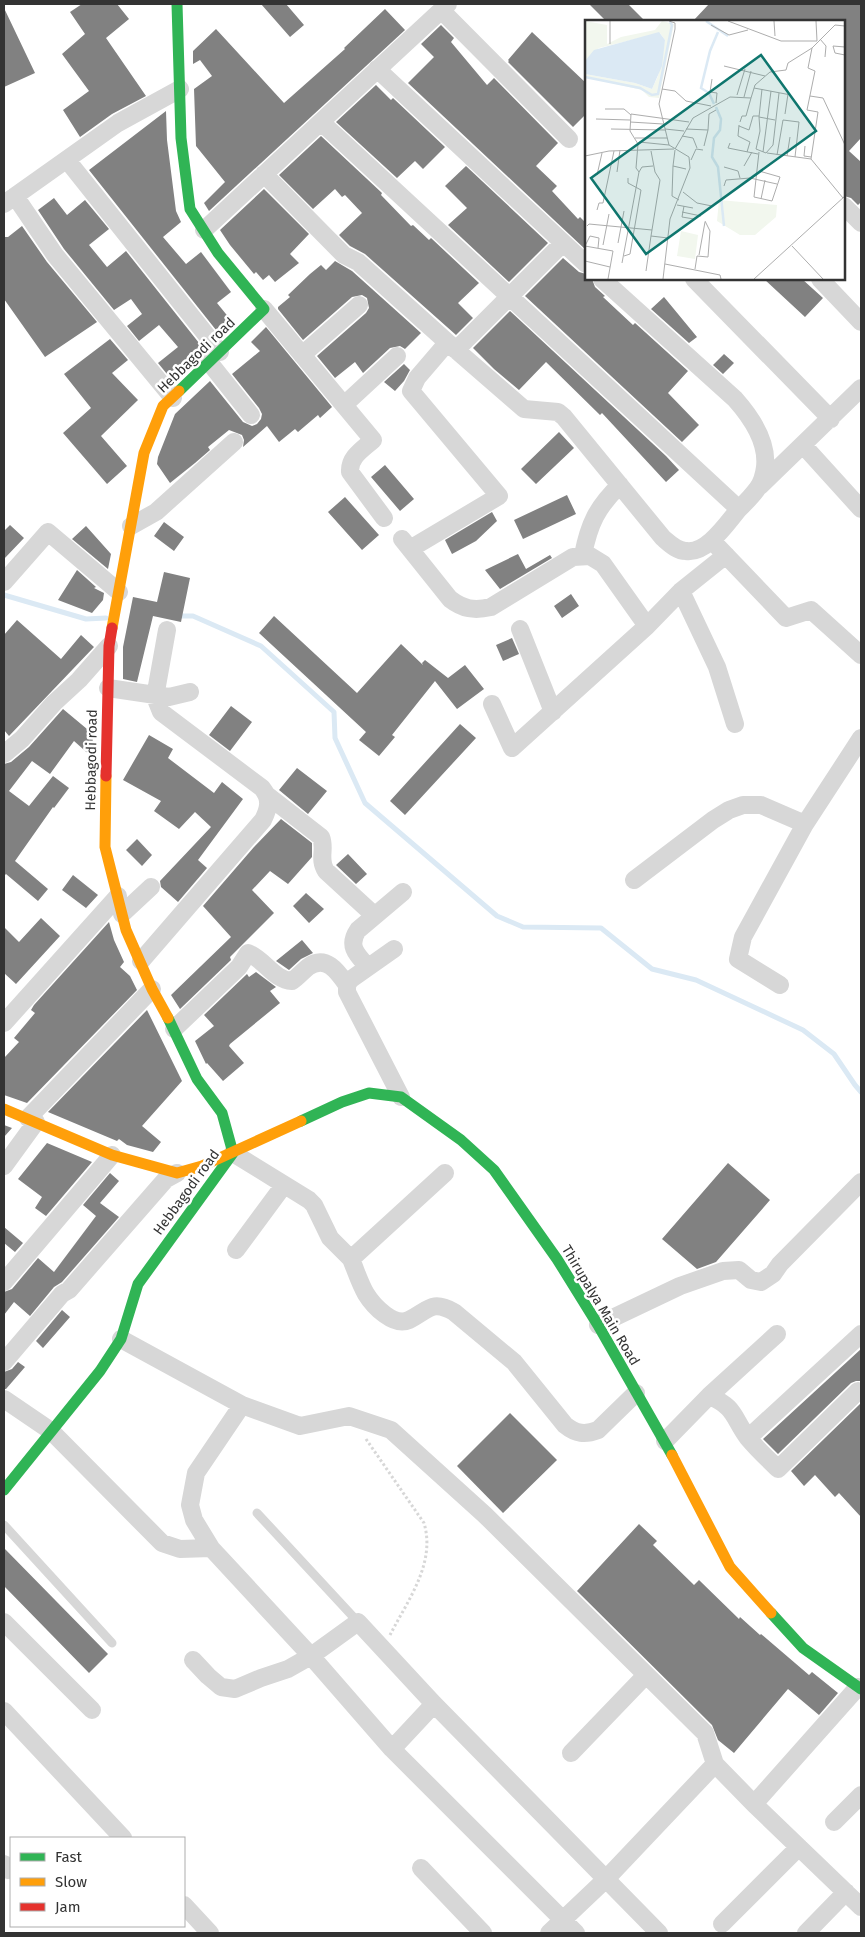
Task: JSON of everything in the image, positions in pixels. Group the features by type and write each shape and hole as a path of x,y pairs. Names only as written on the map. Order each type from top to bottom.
{"street":[{"path":"177,4 181,138 190,210 218,253 373,440 353,460 350,472 384,518"},
{"path":"204,230 445,7 569,139"},
{"path":"377,69 585,263"},
{"path":"173,398 9,200 124,119 180,89"},
{"path":"321,122 739,509"},
{"path":"67,160 214,357 251,415"},
{"path":"264,174 344,255 358,262 524,409 558,412 564,417 663,538 674,547 687,552 701,548 712,540 758,488 861,388"},
{"path":"845,207 861,223"},
{"path":"563,243 510,297 417,378 411,391 499,496 406,544 450,599 459,606 478,610 491,607 573,557 590,556 603,564 647,626"},
{"path":"603,280 735,399 747,413 757,431 765,456 764,472 758,488"},
{"path":"695,280 831,419"},
{"path":"821,280 861,322"},
{"path":"302,355 358,305"},
{"name":"Hebbagodi road","path":"4,1490 100,1372 121,1339 138,1284 233,1153 222,1113 198,1079 152,989 126,930 105,847 109,646 144,453 163,406 264,310"},
{"path":"344,405 397,356"},
{"path":"131,526 156,512 234,442"},
{"path":"803,445 861,510"},
{"path":"583,555 586,538 596,513 605,500 620,485"},
{"path":"4,582 48,532 119,592"},
{"path":"712,540 786,618 810,610 859,647"},
{"path":"492,704 512,748 647,626 681,591 726,555"},
{"path":"681,591 717,667 735,724"},
{"path":"520,629 553,712"},
{"path":"167,630 155,697 161,712 262,788 321,837 323,842 321,862 326,871 375,916"},
{"path":"4,754 22,739 109,646"},
{"path":"108,688 155,697 169,697 190,692"},
{"path":"780,985 738,960 743,937 806,824 861,738"},
{"path":"141,961 263,820 269,803 267,794"},
{"path":"634,880 712,820 729,810 743,805 761,805 806,824"},
{"path":"122,914 151,888"},
{"path":"368,967 355,952 353,940 358,930 403,892"},
{"path":"4,1023 118,896"},
{"path":"394,948 350,980 347,985 347,992 401,1097"},
{"path":"174,1029 239,967 248,953 258,957 281,979 292,981 314,964 323,963 331,965 347,985"},
{"path":"4,1166 32,1120 152,989"},
{"name":"Thirupalya Main Road","path":"177,1173 202,1166 342,1102 369,1093 401,1097 461,1140 494,1170 557,1259 598,1325 665,1441 730,1567 803,1648 860,1688"},
{"path":"4,1109 112,1155 177,1173"},
{"path":"233,1153 305,1197 314,1205 330,1238 351,1259 367,1296 393,1321 403,1322 410,1320 427,1308 435,1306 445,1307 454,1312 514,1362 572,1431 581,1434 598,1430 636,1393"},
{"path":"4,1282 112,1155"},
{"path":"4,1362 62,1294 69,1290 166,1179 177,1173"},
{"path":"351,1259 445,1173"},
{"path":"598,1325 680,1286 722,1271 738,1270 751,1280 761,1282 773,1274 780,1264 861,1182"},
{"path":"236,1250 284,1185"},
{"path":"665,1441 709,1396 778,1334"},
{"path":"748,1438 861,1334"},
{"path":"121,1339 242,1405 300,1426 349,1416 390,1430 485,1516 706,1733 715,1764 861,1907"},
{"path":"709,1396 729,1407 748,1438 778,1469 858,1391"},
{"path":"4,1399 50,1432 162,1543 180,1549 212,1548"},
{"path":"242,1405 196,1473 190,1505 194,1520 212,1548 311,1656 392,1749 576,1933"},
{"path":"4,1622 92,1710"},
{"path":"193,1660 221,1687 235,1689 288,1669 311,1656 358,1622 434,1704 659,1933"},
{"path":"571,1753 646,1675"},
{"path":"754,1804 860,1688"},
{"path":"392,1749 434,1704"},
{"path":"4,1711 122,1837"},
{"path":"549,1933 606,1879 715,1764"},
{"path":"834,1822 861,1795"},
{"path":"722,1924 799,1846"},
{"path":"420,1868 484,1933"},
{"path":"806,1933 846,1892"},
{"path":"185,1905 210,1933"}],"lane":[{"path":"257,1513 358,1622"},
{"path":"4,1525 112,1643"}],"path":[{"path":"365,1438 424,1523 428,1536 428,1553 422,1573 382,1650"}],"building":[{"path":"82,4 117,4 129,19 106,38 146,96 112,114 80,137 63,110 89,91 62,54 85,34 70,12"},
{"path":"261,4 286,4 304,25 290,37"},
{"path":"589,4 628,4 644,20 605,20"},
{"path":"709,4 861,4 861,138 849,151 861,162 861,202 858,205 851,198 845,196 845,20 694,20"},
{"path":"4,8 35,73 4,87"},
{"path":"385,9 405,30 209,211 204,203 225,182 196,146 194,89 212,76 200,60 193,64 193,51 216,29 284,103 345,49"},
{"path":"441,25 454,38 451,42 487,85 494,78 558,143 536,166 557,186 552,191 578,219 580,217 585,222 585,249 408,83 434,57 421,44"},
{"path":"532,32 585,82 585,115 573,127 508,60"},
{"path":"376,85 391,100 393,98 445,147 423,169 415,161 397,178 336,122"},
{"path":"166,111 167,140 176,211 181,222 163,237 186,264 201,252 231,292 217,303 230,319 216,330 89,170"},
{"path":"321,136 382,193 381,195 411,226 413,225 429,240 431,238 479,283 458,303 473,318 456,335 365,254 350,246 339,235 362,213 345,195 342,197 335,189 313,209 279,175"},
{"path":"466,166 548,243 509,282 448,225 467,208 445,186"},
{"path":"264,189 309,234 290,254 299,263 275,282 269,275 263,280 256,272 254,274 220,230"},
{"path":"54,198 67,215 85,200 109,229 89,245 107,267 126,251 203,348 171,379 158,363 178,347 159,325 139,341 127,326 142,314 131,299 114,310 64,249 38,210"},
{"path":"22,226 47,262 97,322 45,357 4,299 4,237 8,237"},
{"path":"563,258 579,272 585,274 585,280 592,280 595,287 605,296 603,297 688,371 668,393 699,425 682,442 525,296"},
{"path":"335,261 352,271 421,333 405,349 400,346 390,348 363,373 355,362 335,378 317,356 366,313 369,308 367,298 362,295 352,297 303,340 278,307 290,297 288,295 321,265 326,270"},
{"path":"765,280 803,280 823,298 805,317"},
{"path":"664,297 697,337 689,343 651,309"},
{"path":"510,311 679,470 666,482 602,413 600,415 546,362 519,390 494,369 473,348"},
{"path":"266,327 332,407 320,418 318,415 298,432 295,429 279,442 267,426 243,447 244,440 242,435 229,430 208,447 210,450 170,483 157,464 158,457 175,414 210,381 243,422 252,426 261,419 262,414 259,408 232,374 260,351 251,342"},
{"path":"110,339 128,360 112,373 138,400 101,436 127,466 107,484 63,433 91,408 64,374"},
{"path":"724,354 734,363 723,374 713,365"},
{"path":"404,364 410,370 404,381 395,391 384,382"},
{"path":"559,432 574,448 536,484 521,469"},
{"path":"385,465 414,499 400,511 371,477"},
{"path":"567,495 576,514 523,539 514,520"},
{"path":"345,497 379,535 362,550 328,512"},
{"path":"492,512 497,521 476,541 452,554 445,540"},
{"path":"164,522 184,537 174,551 154,536"},
{"path":"10,525 24,538 4,559 4,531"},
{"path":"86,526 111,554 108,569 72,539"},
{"path":"518,554 526,569 550,555 552,558 500,589 485,570"},
{"path":"77,570 96,587 94,588 104,593 103,600 92,613 58,600"},
{"path":"164,572 190,578 181,622 153,616 137,682 123,679 123,647 133,597 157,602"},
{"path":"571,594 579,606 562,618 554,606"},
{"path":"274,616 357,693 401,644 423,665 422,663 425,660 448,678 465,665 484,689 457,709 435,681 392,735 395,737 379,756 359,740 366,732 259,633"},
{"path":"17,620 61,659 81,635 94,647 9,736 4,730 4,635"},
{"path":"512,638 519,654 503,661 496,645"},
{"path":"231,706 252,722 230,751 209,735"},
{"path":"63,709 93,734 92,757 74,741 50,774 32,761 9,791 29,806 53,776 69,788 53,807 15,861 48,889 38,901 6,874 4,876 4,764 11,762 29,747"},
{"path":"460,724 476,738 405,815 390,801"},
{"path":"149,735 173,749 168,758 214,793 222,782 243,799 198,860 207,868 178,902 161,887 160,881 211,827 195,812 179,829 154,811 161,801 123,780"},
{"path":"297,768 327,791 308,814 279,790"},
{"path":"281,819 312,843 312,857 288,884 270,871 252,890 274,913 230,957 231,960 180,1009 171,995 231,937 203,906"},
{"path":"137,839 152,855 142,866 126,850"},
{"path":"348,854 367,874 356,884 336,865"},
{"path":"73,875 98,895 86,908 62,890"},
{"path":"306,893 324,909 309,923 293,906"},
{"path":"41,918 60,936 16,984 4,973 4,927 19,942"},
{"path":"109,922 114,940 124,962 120,967 130,976 137,990 27,1103 4,1095 4,1058 19,1042 14,1038 35,1013 31,1010 34,1005"},
{"path":"302,940 313,953 301,959 289,970 276,961"},
{"path":"256,972 276,987 270,991 280,1003 230,1044 229,1046 244,1063 223,1081 206,1064 195,1041 214,1026 204,1015 247,974 249,977"},
{"path":"147,1010 182,1081 142,1126 161,1142 153,1152 127,1145 119,1139 117,1141 48,1112"},
{"path":"4,1125 12,1128 4,1137"},
{"path":"47,1143 92,1162 46,1216 35,1208 42,1197 18,1179"},
{"path":"728,1163 770,1200 716,1262 697,1269 662,1239"},
{"path":"110,1173 119,1181 100,1203 119,1217 62,1282 54,1287 30,1316 14,1302 4,1315 4,1292 12,1289 38,1258 54,1272 96,1216 83,1205"},
{"path":"4,1227 23,1243 15,1252 4,1243"},
{"path":"62,1310 70,1317 43,1348 36,1341"},
{"path":"861,1349 861,1381 851,1383 778,1454 763,1439"},
{"path":"18,1362 25,1367 4,1389 4,1372 12,1369"},
{"path":"861,1403 861,1517 839,1493 835,1497 815,1475 804,1486 791,1471"},
{"path":"510,1413 557,1460 503,1513 457,1466"},
{"path":"639,1524 657,1541 653,1545 694,1585 699,1580 739,1619 740,1617 809,1675 812,1672 838,1693 819,1715 788,1689 734,1753 718,1740 712,1725 577,1591"},
{"path":"4,1548 108,1654 89,1673 4,1586"}],"waterway":[{"path":"4,595 86,619 106,618"},
{"path":"177,616 193,616 261,646 334,712 335,738 365,803 497,916 523,927 601,928 652,969 696,980 803,1030 834,1054 861,1092"}],"traffic: fast":[{"path":"177,4 181,138 190,209 218,253 264,309 179,391"},
{"path":"168,1018 197,1079 222,1113 233,1153"},
{"path":"301,1121 342,1102 369,1093 401,1097 461,1140 494,1170 557,1259 598,1325 672,1455"},
{"path":"4,1490 100,1371 121,1339 138,1284 233,1153"},
{"path":"771,1613 803,1648 861,1689"}],"traffic: slow":[{"path":"112,628 144,453 163,406 179,391"},
{"path":"106,776 105,847 126,930 152,989 168,1018"},
{"path":"4,1109 112,1155 177,1173 202,1166 301,1121"},
{"path":"672,1455 730,1567 771,1613"}],"traffic: jam":[{"path":"106,776 109,646 112,628"}]}
